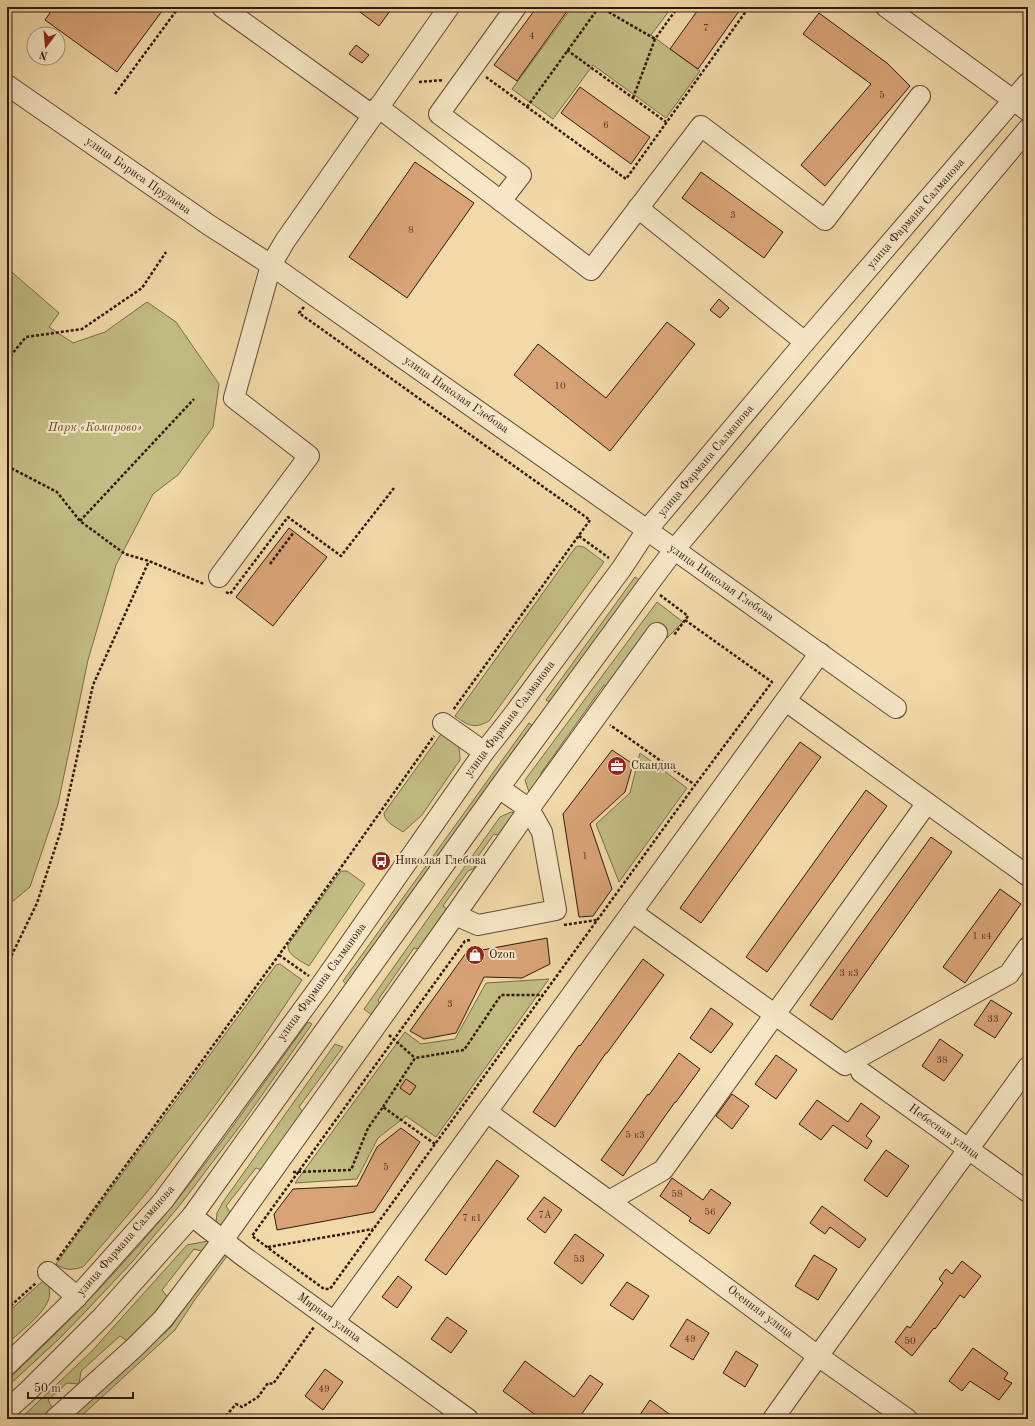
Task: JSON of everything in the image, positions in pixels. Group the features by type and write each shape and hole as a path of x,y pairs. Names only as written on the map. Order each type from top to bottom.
{"street":[{"path":"222,7 375,111 501,201 591,270 701,126 825,220 920,96"},
{"path":"216,584 309,456 234,398 271,265 285,241 449,7"},
{"path":"501,201 521,175 439,114 516,7"},
{"path":"886,7 1020,106"},
{"name":"улица Фармана Салманова","path":"7,1365 77,1297 164,1201 321,985 484,752 514,714 622,568 647,530 805,342 1020,106 1028,83"},
{"name":"улица Бориса Прудаева","path":"7,86 208,225 271,265"},
{"path":"7,1410 27,1392 102,1316 192,1216 499,788 674,550 1028,129"},
{"path":"638,208 805,342"},
{"name":"улица Николая Глебова","path":"271,265 647,530 896,708"},
{"path":"55,1419 136,1347 163,1319 223,1240 656,633"},
{"path":"329,1318 487,1112 820,653"},
{"path":"786,701 1028,876"},
{"path":"514,714 526,706 538,708 543,718 540,732"},
{"path":"443,723 484,752"},
{"path":"455,915 478,925 556,910 542,832 529,809 499,788"},
{"path":"611,1202 663,1170 927,803"},
{"path":"632,912 845,1065 1008,974 1028,947"},
{"path":"773,1419 1028,1068"},
{"name":"Небесная улица","path":"861,1072 1028,1192"},
{"name":"Осенняя улица","path":"487,1112 818,1356 907,1419"},
{"name":"Мирная улица","path":"192,1216 468,1419"},
{"path":"48,1272 77,1297"}],"path":[{"path":"115,94 179,7"},
{"path":"527,107 599,7 655,39"},
{"path":"633,98 655,39 678,7"},
{"path":"419,82 484,75 626,179 750,7"},
{"path":"567,50 666,122"},
{"path":"7,360 26,337 82,329 142,288 166,252"},
{"path":"7,1309 48,1272 279,955 443,723 590,520 299,313 305,305"},
{"path":"80,521 194,399"},
{"path":"7,466 57,492 80,521 125,554 216,584 230,594 288,517 341,556 394,488"},
{"path":"270,564 294,532"},
{"path":"579,536 610,559"},
{"path":"7,965 37,903 61,830 93,685 149,562"},
{"path":"330,1289 695,785 772,682 685,620 688,616 660,595"},
{"path":"610,725 695,785"},
{"path":"564,925 597,920"},
{"path":"330,1289 324,1289 252,1236 465,941 473,939"},
{"path":"279,955 311,979"},
{"path":"288,1172 351,1170 368,1128 384,1107 416,1058 464,1050 501,996 543,995"},
{"path":"385,1032 416,1058"},
{"path":"384,1107 435,1144"},
{"path":"268,1247 374,1229"},
{"path":"222,1419 236,1404 242,1407 258,1397 268,1383 273,1384 329,1318 334,1301 330,1289"},
{"path":"190,1419 193,1417 197,1419"}],"green space":[{"path":"572,7 672,7 651,35 700,71 666,118 593,65 553,119 512,89"},
{"name":"Парк «Комарово»","path":"7,268 59,313 49,327 73,343 105,332 147,302 176,322 219,384 213,427 178,475 153,494 116,565 88,660 58,804 30,887 7,906"},
{"path":"578,546 584,547 604,562 489,721 475,726 464,722 455,716 575,548"},
{"path":"635,577 641,581 551,703 546,700"},
{"path":"657,602 683,622 667,638 649,627 617,672 616,689 604,685 541,773 545,786 533,804 525,780"},
{"path":"529,723 534,727 348,986 343,981"},
{"path":"444,730 452,737 458,746 460,760 422,815 403,832 388,822 384,813"},
{"path":"640,753 687,788 619,882 596,824 630,793"},
{"path":"511,812 523,818 509,838 494,834 474,862 475,868 468,871 443,906 455,915 429,951 414,948 378,1000 385,1013 379,1021 364,1009 500,817"},
{"path":"341,871 347,871 365,884 309,966 292,955 288,949 288,945"},
{"path":"280,964 302,980 217,1103 174,1159 83,1267 69,1269 63,1268 56,1264 276,965"},
{"path":"549,979 436,1137 406,1116 378,1138 357,1179 295,1183 405,1032 421,1044 455,1039 486,983"},
{"path":"308,1022 312,1024 243,1122 180,1205 133,1261 88,1309 60,1338 7,1387 7,1380 95,1293 177,1200"},
{"path":"335,1044 343,1047 299,1107 309,1120 271,1173 256,1168 226,1206 236,1221 227,1235 216,1222 217,1213 223,1202"},
{"path":"208,1241 217,1248 213,1254 194,1249 162,1290 174,1305 135,1347 120,1336 81,1371 79,1384 67,1383 48,1400 57,1417 55,1419 20,1419 91,1352 187,1245"},
{"path":"228,1244 233,1248 194,1301 175,1330 78,1419 69,1419 171,1327"},
{"path":"44,1280 48,1282 50,1291 45,1307 36,1318 7,1344 7,1313"}],"building":[{"path":"54,7 165,7 117,72 66,35 66,26 53,26 45,20"},
{"path":"353,7 393,7 379,26"},
{"path":"537,7 570,7 517,81 494,65"},
{"path":"700,7 742,7 698,69 670,49"},
{"path":"819,13 887,63 910,86 825,186 801,165 871,84 803,34"},
{"path":"356,45 369,55 362,63 349,54"},
{"path":"580,87 650,137 631,164 561,113"},
{"path":"415,162 474,203 407,298 349,257"},
{"path":"701,172 783,232 764,258 682,198"},
{"path":"719,299 729,308 720,318 710,310"},
{"path":"667,322 695,344 610,451 514,375 538,344 606,398"},
{"path":"289,528 327,557 273,626 236,597"},
{"path":"800,742 821,757 701,923 680,908"},
{"path":"612,750 633,764 625,792 590,824 612,889 593,916 579,917 563,814"},
{"path":"866,790 887,806 767,972 746,957"},
{"path":"931,837 952,852 832,1020 810,1005"},
{"path":"1000,889 1021,904 965,983 943,967"},
{"path":"547,938 550,964 522,978 484,977 456,1033 424,1039 410,1031 466,953"},
{"path":"643,959 664,975 606,1053 555,1127 533,1112 579,1045 580,1046"},
{"path":"991,1000 1012,1013 995,1038 974,1025"},
{"path":"711,1008 733,1024 711,1053 690,1038"},
{"path":"940,1039 963,1055 944,1081 922,1066"},
{"path":"679,1053 700,1069 623,1176 601,1160"},
{"path":"776,1055 797,1070 776,1099 755,1084"},
{"path":"406,1079 416,1086 410,1095 400,1088"},
{"path":"732,1094 749,1106 732,1129 716,1116"},
{"path":"817,1100 848,1122 861,1103 880,1117 866,1136 872,1141 867,1149 833,1125 821,1140 799,1124"},
{"path":"401,1128 420,1142 374,1212 277,1230 274,1214 293,1189 357,1186 377,1147"},
{"path":"886,1150 909,1166 887,1197 864,1180"},
{"path":"497,1160 519,1176 446,1275 425,1260"},
{"path":"672,1178 703,1200 711,1189 731,1203 709,1234 689,1221 691,1218 660,1196"},
{"path":"544,1197 562,1210 545,1233 527,1219"},
{"path":"822,1206 866,1239 859,1248 830,1227 825,1234 810,1223"},
{"path":"575,1234 604,1255 582,1284 554,1263"},
{"path":"814,1255 837,1269 818,1300 795,1286"},
{"path":"962,1261 981,1276 964,1298 960,1295 935,1329 934,1328 912,1356 895,1342 907,1326 910,1328 943,1283 939,1279 946,1269 952,1274"},
{"path":"398,1276 412,1287 397,1308 382,1297"},
{"path":"627,1282 649,1296 633,1320 610,1305"},
{"path":"447,1317 467,1331 451,1353 431,1339"},
{"path":"687,1319 709,1333 693,1360 670,1346"},
{"path":"973,1348 1008,1373 1004,1379 1012,1383 999,1400 970,1381 962,1391 949,1381"},
{"path":"736,1351 758,1365 745,1387 723,1373"},
{"path":"525,1361 574,1397 590,1375 603,1384 578,1419 541,1419 503,1391"},
{"path":"325,1369 343,1382 323,1410 305,1396"},
{"path":"650,1400 676,1419 637,1419"}],"place":[{"name":"Скандиа","path":"617,766"},
{"name":"Николая Глебова","path":"381,861"},
{"name":"Ozon","path":"475,955"}]}
